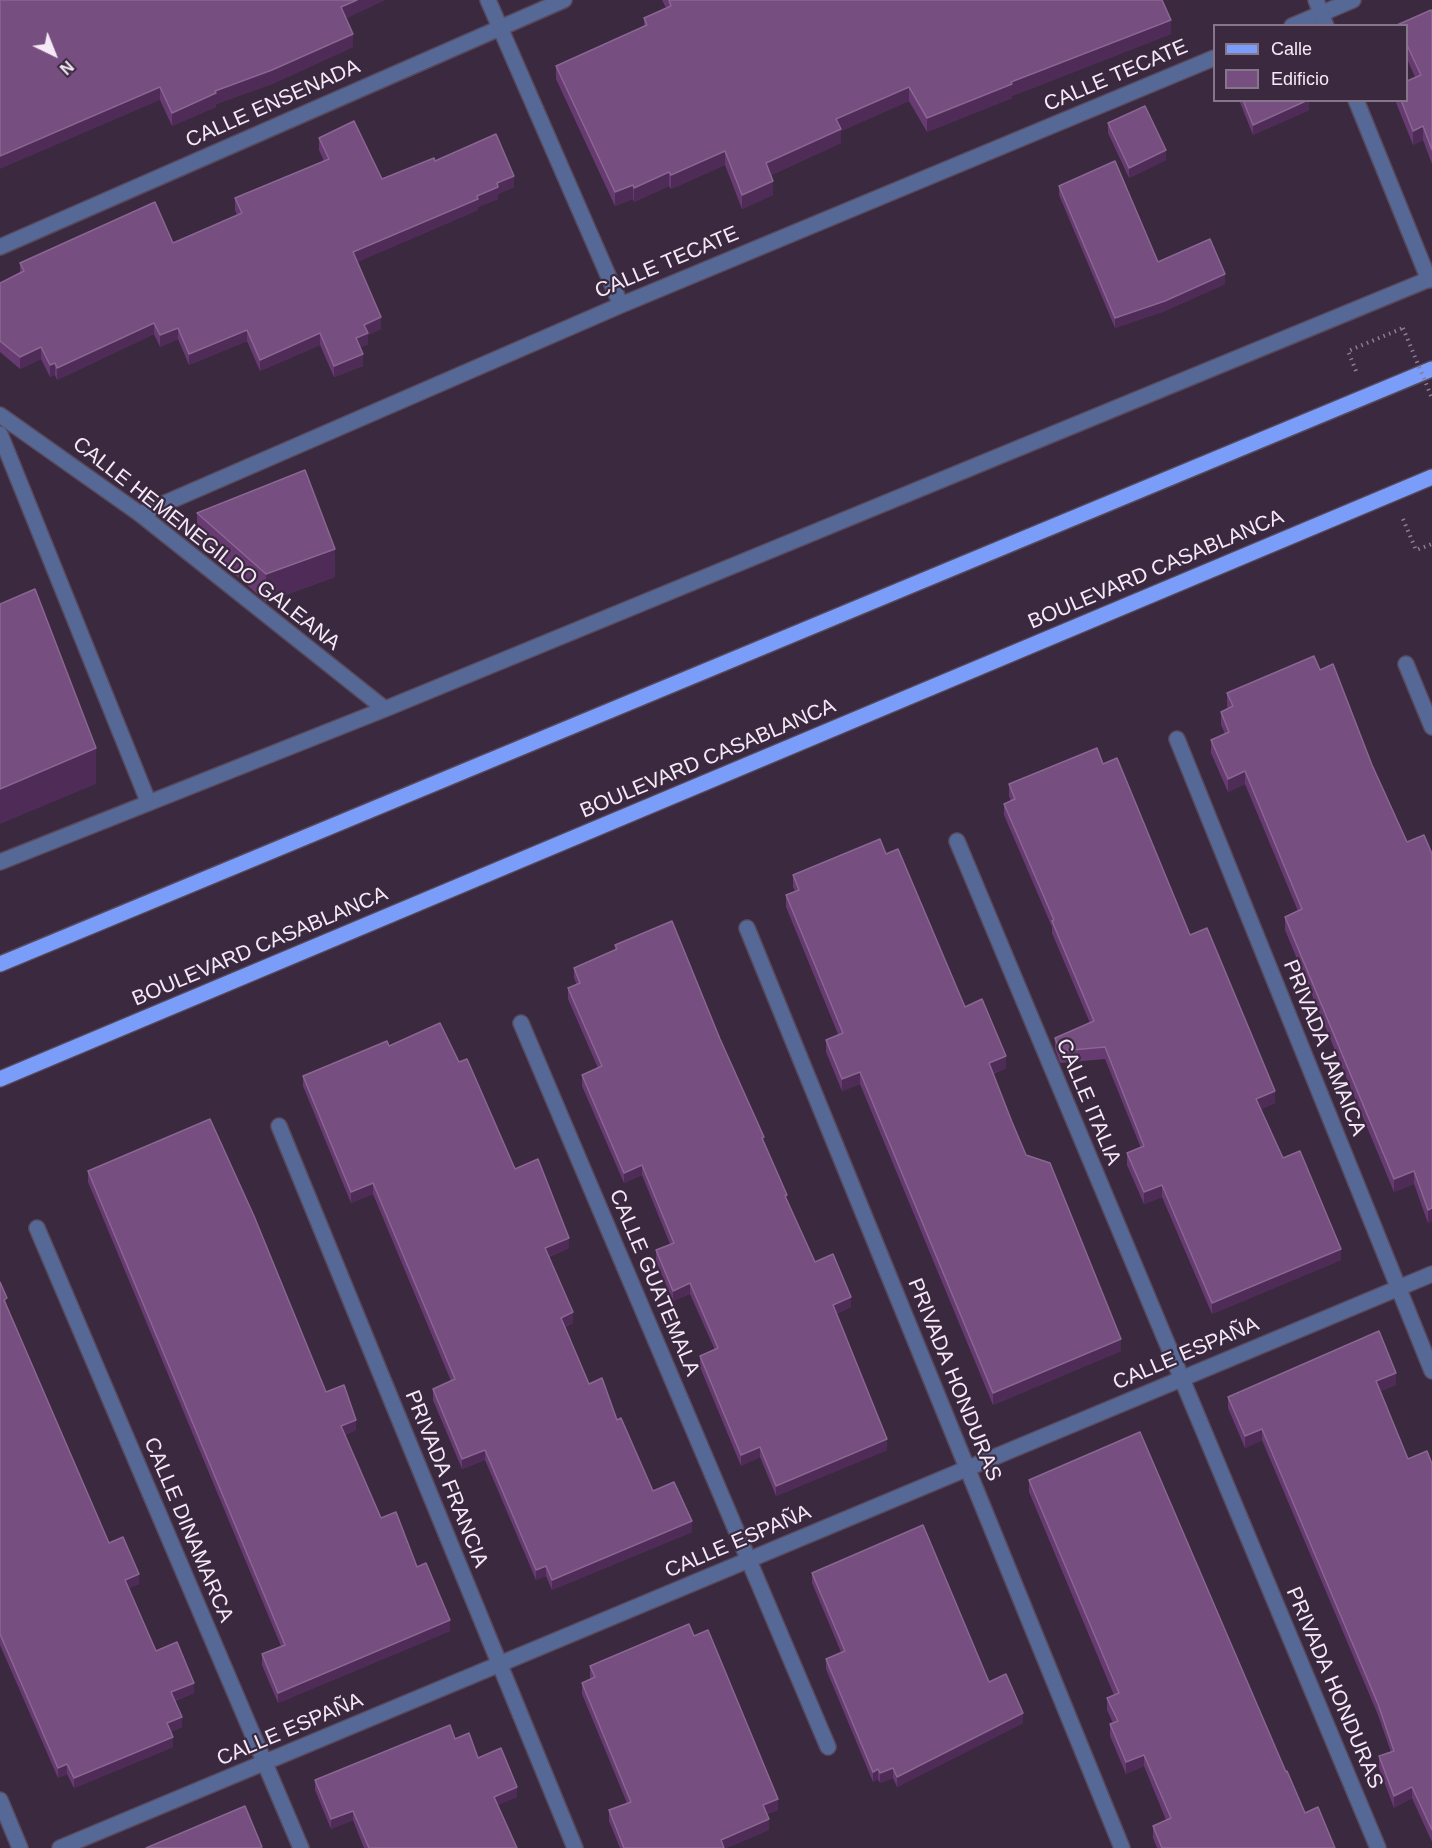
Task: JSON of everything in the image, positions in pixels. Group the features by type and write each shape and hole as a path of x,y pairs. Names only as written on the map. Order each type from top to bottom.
{"main road":[{"path":"0,964 1432,369"},
{"name":"BOULEVARD CASABLANCA","path":"0,1079 1432,477"}],"street":[{"path":"488,0 621,305"},
{"name":"CALLE ENSENADA","path":"0,247 564,0"},
{"path":"1296,24 1353,0"},
{"name":"CALLE TECATE","path":"140,514 621,305 1213,59"},
{"path":"0,862 148,801 385,709 1430,279 1357,102"},
{"name":"CALLE HEMENEGILDO GALEANA","path":"0,415 140,514 385,709"},
{"path":"0,434 148,801"},
{"path":"1406,664 1432,727"},
{"name":"PRIVADA JAMAICA","path":"1177,739 1432,1371"},
{"name":"CALLE ITALIA","path":"957,841 1181,1379"},
{"name":"PRIVADA HONDURAS","path":"747,928 1122,1848"},
{"name":"CALLE GUATEMALA","path":"521,1023 828,1747"},
{"name":"PRIVADA FRANCIA","path":"279,1126 575,1848"},
{"name":"CALLE DINAMARCA","path":"38,1228 301,1848"},
{"name":"CALLE ESPAÑA","path":"60,1848 1432,1274"},
{"name":"PRIVADA HONDURAS","path":"1181,1379 1378,1848"},
{"path":"0,1800 20,1848"}],"path":[{"path":"1348,351 1403,328 1432,398"},
{"path":"1416,550 1432,544"}],"building":[{"path":"0,0 357,0 341,7 353,34 272,70 215,91 216,93 172,113 160,87 0,156"},
{"path":"669,0 1162,0 1171,20 1011,82 1012,84 927,118 909,87 836,119 841,129 766,163 773,181 742,195 725,151 671,175 669,172 634,188 633,185 615,192 556,66 647,25 644,18 671,6"},
{"path":"1431,10 1432,12 1432,150 1423,126 1413,131 1402,102 1408,102 1408,81 1421,75 1408,47 1408,24 1399,24"},
{"path":"1244,102 1304,102 1253,125"},
{"path":"1145,106 1166,150 1129,168 1108,123"},
{"path":"354,121 382,179 434,158 435,161 496,134 514,176 497,183 498,187 477,196 478,199 353,252 381,317 364,325 368,333 356,338 363,354 334,366 320,333 260,360 247,330 189,354 178,328 160,335 154,323 57,368 55,363 50,365 41,347 20,357 0,341 0,283 24,271 20,263 155,202 173,243 242,213 235,198 329,159 319,138"},
{"path":"1115,161 1158,262 1210,239 1225,274 1165,301 1115,318 1059,186"},
{"path":"305,470 335,549 266,574 197,513"},
{"path":"35,589 96,748 0,789 0,604"},
{"path":"1314,656 1320,670 1333,664 1372,765 1407,842 1424,835 1432,854 1432,1208 1428,1210 1414,1171 1394,1179 1285,917 1302,909 1245,771 1228,779 1211,740 1229,732 1221,712 1233,706 1227,693"},
{"path":"1097,748 1103,764 1117,758 1190,935 1207,928 1275,1091 1256,1099 1283,1158 1300,1151 1341,1249 1212,1303 1162,1185 1144,1192 1127,1153 1144,1146 1105,1047 1060,1051 1055,1038 1094,1021 1004,804 1015,799 1009,784"},
{"path":"880,839 886,854 898,849 965,1007 982,999 1006,1056 989,1063 1012,1122 1026,1155 1050,1163 1121,1339 993,1393 860,1072 842,1079 826,1040 843,1033 786,895 799,890 793,875"},
{"path":"672,921 720,1039 764,1137 762,1138 787,1195 785,1196 815,1262 833,1254 851,1297 833,1305 887,1439 776,1486 760,1447 741,1455 700,1356 718,1348 690,1283 673,1291 656,1250 674,1243 642,1165 624,1173 582,1075 602,1066 568,988 580,983 574,968 617,949 615,945"},
{"path":"440,1023 459,1062 467,1059 515,1169 538,1159 569,1238 545,1248 573,1312 561,1318 589,1384 602,1378 617,1420 621,1418 653,1491 674,1482 692,1521 552,1580 546,1566 536,1570 485,1450 462,1459 433,1389 455,1379 373,1183 351,1192 303,1076 387,1041 389,1046"},
{"path":"210,1119 254,1216 326,1392 344,1385 356,1420 341,1426 381,1518 396,1512 417,1567 426,1563 450,1620 278,1693 262,1654 285,1645 88,1171"},
{"path":"0,1282 7,1298 4,1300 109,1543 123,1537 139,1574 125,1580 156,1651 177,1642 194,1683 171,1692 182,1717 167,1723 173,1737 74,1778 67,1764 58,1768 0,1634"},
{"path":"1379,1331 1396,1373 1376,1381 1408,1459 1427,1451 1432,1464 1432,1830 1412,1787 1394,1796 1379,1756 1394,1751 1378,1704 1262,1429 1245,1436 1228,1397"},
{"path":"1140,1432 1305,1813 1318,1807 1335,1848 1162,1848 1153,1826 1171,1818 1144,1755 1126,1762 1110,1724 1118,1721 1107,1698 1119,1693 1029,1480"},
{"path":"923,1525 989,1682 1006,1674 1023,1713 897,1777 893,1768 880,1773 878,1769 873,1772 826,1659 845,1651 812,1573"},
{"path":"689,1624 694,1636 708,1630 778,1799 763,1805 769,1819 721,1840 724,1848 624,1848 609,1810 631,1802 582,1683 595,1677 590,1666"},
{"path":"450,1725 455,1739 469,1733 478,1758 501,1748 517,1787 494,1797 517,1848 369,1848 353,1811 331,1819 315,1780"},
{"path":"245,1806 262,1847 146,1848"}]}
